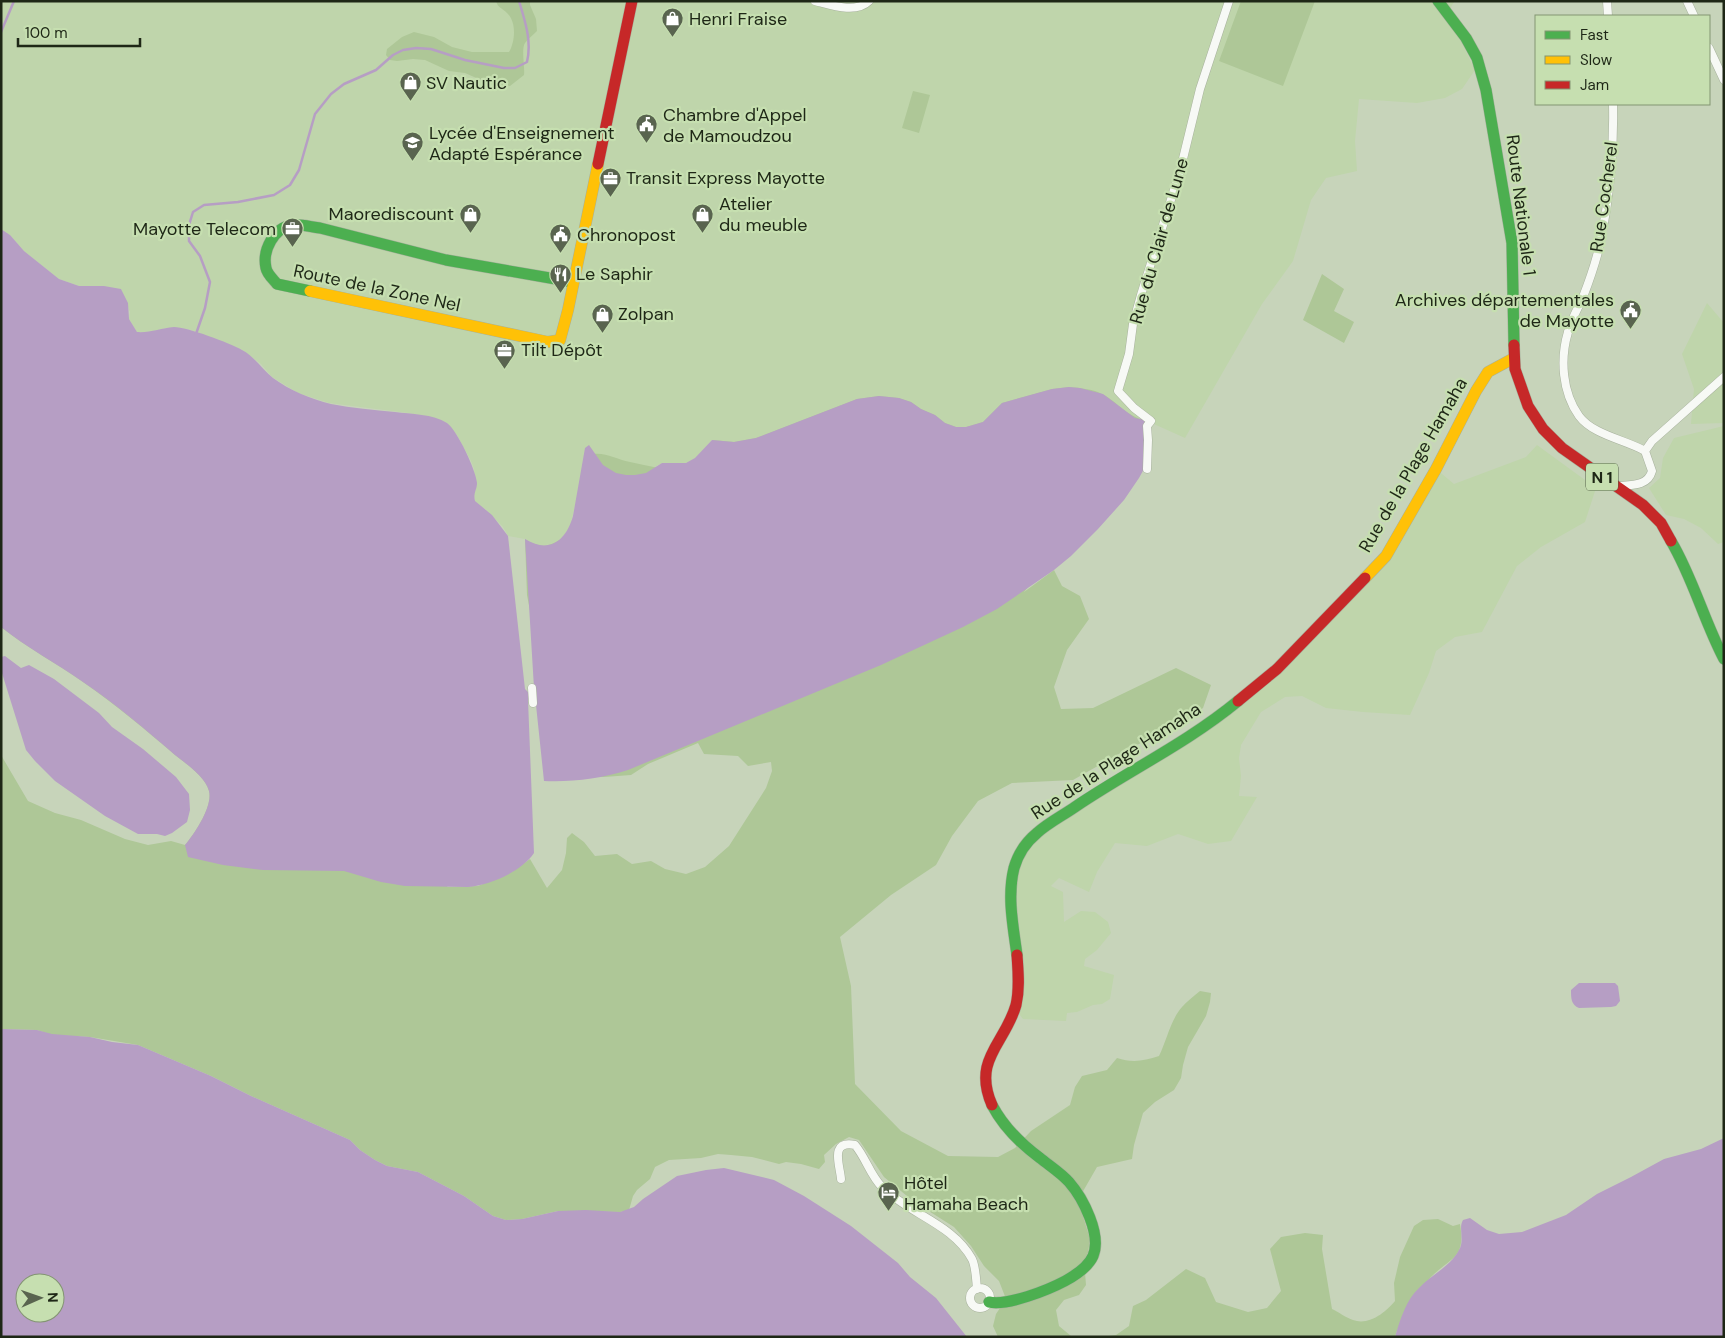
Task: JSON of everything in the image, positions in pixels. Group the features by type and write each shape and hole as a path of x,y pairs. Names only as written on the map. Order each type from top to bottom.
{"street":[{"name":"Route de la Zone Nel","path":"573,282 432,256 404,250 347,233 304,226 291,225 273,236 266,254 266,267 269,276 277,284 548,342 560,340 573,282 632,1"},
{"path":"815,1 841,7 856,8 864,6 869,1"},
{"name":"Rue du Clair de Lune","path":"1147,469 1147,426 1151,421 1134,408 1118,391 1129,354 1141,295 1178,175 1200,89 1229,1"},
{"name":"Route Nationale 1","path":"1438,1 1466,38 1477,58 1486,90 1512,242 1515,369 1528,406 1543,429 1562,448 1593,471 1619,486 1643,505 1661,524 1675,547 1708,621 1724,646"},
{"path":"1607,1 1608,15"},
{"path":"1687,1 1694,15"},
{"path":"1710,50 1724,80"},
{"name":"Rue Cocherel","path":"1613,105 1614,141 1600,245 1586,289 1568,332 1564,368 1568,395 1581,418 1602,433 1645,450"},
{"name":"Rue de la Plage Hamaha","path":"989,1302 992,1304 1005,1302 1067,1281 1088,1265 1096,1247 1093,1230 1084,1204 1065,1178 1037,1157 1008,1128 994,1110 985,1086 985,1068 1016,1009 1019,976 1012,913 1012,882 1014,867 1019,855 1028,840 1037,833 1106,786 1184,740 1232,706 1276,669 1386,556 1436,469 1488,372 1514,358"},
{"path":"1619,486 1639,485 1647,480 1652,470 1645,450 1724,377"},
{"name":"Route Nationale 1","path":"1708,621 1712,636 1724,659"},
{"path":"532,688 533,703"},
{"path":"841,1179 837,1154 839,1149 848,1144 855,1145 881,1186 911,1210 944,1229 960,1244 972,1260 977,1289"},
{"path":"977,1289 988,1292 990,1299 983,1308 972,1305 970,1298 977,1289"}],"shaded area":[{"path":"1,1 1455,1 1446,20 1461,41 1475,70 1462,89 1445,98 1417,103 1359,99 1355,141 1357,171 1326,178 1311,200 1293,261 1262,304 1185,438 1145,420 1135,418 1103,394 1069,387 1052,389 1002,403 983,422 966,427 956,427 945,423 935,415 911,402 899,398 879,396 857,399 756,438 734,442 712,440 695,459 686,463 662,463 653,468 603,465 589,446 570,527 561,539 553,544 538,546 525,539 508,536 503,527 475,501 474,469 457,435 447,423 430,417 408,413 329,403 298,393 272,377 261,364 242,350 188,329 166,328 146,333 137,332 129,319 130,312 121,289 79,286 59,279 24,251 10,235 1,229"},
{"path":"496,1 530,1 536,19 537,31 526,41 524,46 524,75 510,86 499,88 465,73 449,71 425,60 397,61 390,60 386,55 387,49 402,37 414,32 434,37 452,47 472,52 509,52 514,38 514,27 510,17 499,7"},
{"path":"1241,1 1315,1 1283,86 1219,61"},
{"path":"913,91 930,95 919,133 902,128"},
{"path":"1,229 10,235 24,251 59,279 79,286 104,286 121,289 128,303 129,319 137,332 174,327 198,332 242,350 251,356 273,378 308,397 323,402 363,409 429,416 447,423 461,442 476,477 475,501 492,515 508,536 525,689 528,692 533,692 534,688 525,539 542,545 549,545 561,538 566,532 573,516 585,448 589,445 603,465 616,473 635,475 646,473 662,463 686,463 695,458 712,440 734,442 756,438 857,399 879,396 899,398 911,402 935,415 945,423 956,427 966,427 983,422 1002,403 1052,389 1069,387 1103,394 1135,418 1145,420 1144,442 1147,447 1145,467 1124,500 1071,556 997,609 881,665 628,770 586,779 544,781 536,705 531,698 528,700 534,853 513,872 486,884 468,887 405,886 381,882 344,871 263,870 223,865 188,857 185,845 194,834 206,812 210,797 204,780 190,766 107,699 1,627"},
{"path":"1322,274 1344,289 1334,311 1354,322 1344,343 1303,320"},
{"path":"1707,303 1724,323 1724,423 1691,424 1694,389 1682,354"},
{"path":"1069,387 1100,393 1128,413 1145,420 1144,442 1147,447 1024,592 1054,570 1062,586 1080,596 1089,619 1067,650 1054,687 1061,709 1093,708 1176,668 1211,685 1203,708 1180,725 1126,750 1073,780 1012,783 978,801 952,836 936,865 891,895 840,937 851,986 855,1084 901,1131 948,1156 998,1157 1015,1148 1031,1131 1070,1105 1075,1087 1082,1076 1107,1070 1117,1058 1138,1061 1159,1056 1172,1024 1182,1007 1200,991 1211,993 1206,1016 1188,1047 1181,1078 1174,1090 1155,1102 1143,1113 1132,1159 1097,1167 1078,1200 1090,1239 1088,1253 1084,1260 1086,1285 1079,1295 1064,1300 1056,1310 1059,1326 1071,1336 1085,1337 998,1337 993,1326 996,1314 1006,1299 999,1281 984,1266 971,1246 954,1227 913,1201 884,1177 859,1140 849,1137 836,1144 824,1155 825,1162 819,1169 801,1164 786,1162 779,1164 752,1157 718,1154 701,1158 669,1160 655,1167 650,1179 633,1196 629,1210 620,1212 558,1211 522,1219 506,1220 493,1216 464,1196 418,1172 387,1166 360,1150 350,1140 211,1076 138,1045 90,1037 52,1035 37,1030 1,1029 1,755 28,801 55,813 81,820 125,839 148,845 171,841 185,845 194,834 206,812 210,797 204,780 190,766 119,708 1,627 1,516 448,887 478,886 513,871 530,859 547,888 562,870 567,838 572,833 584,842 595,856 617,854 632,864 651,861 665,869 686,874 705,867 729,846 766,788 772,771 771,762 748,766 738,756 704,754 698,743 648,764 631,775 548,777 533,626 527,595 525,539 543,546 561,539 566,543 592,454 606,455 630,462 685,472 716,450 712,440 734,442 756,438 857,399 879,396 899,398 911,402 935,415 945,423 956,427 966,427 983,422 1002,403 1052,389"},
{"path":"1724,426 1724,542 1718,544 1701,528 1684,519 1666,515 1649,488 1660,478 1663,458 1674,438"},
{"path":"1537,445 1596,488 1585,522 1541,547 1517,566 1482,632 1455,637 1436,651 1429,673 1410,715 1326,708 1302,696 1285,697 1261,712 1241,745 1239,758 1241,776 1239,796 1257,797 1231,841 1208,844 1178,834 1147,846 1115,843 1097,872 1089,892 1059,878 1051,886 1063,892 1064,922 1081,911 1095,912 1108,922 1111,933 1097,950 1085,959 1084,966 1114,975 1110,999 1102,1004 1093,1005 1077,1012 1067,1013 1066,1021 1023,1019 1015,1009 1012,882 1028,839 1232,706 1386,556 1436,469 1454,484 1526,457"},
{"path":"5,656 21,668 29,665 54,679 99,713 112,727 143,749 176,777 189,794 190,810 187,822 165,836 138,834 105,816 55,781 26,750 1,670 1,657"},
{"path":"1579,983 1615,983 1618,986 1620,1001 1616,1006 1611,1007 1576,1007 1571,998 1571,990"},
{"path":"1,1029 37,1030 52,1034 90,1037 138,1045 211,1076 350,1140 360,1150 387,1166 418,1172 464,1196 493,1216 506,1220 522,1219 558,1211 620,1212 634,1207 677,1176 706,1170 724,1168 774,1180 804,1196 851,1226 898,1263 910,1277 936,1298 967,1337 1,1337"},
{"path":"1724,1138 1724,1337 1395,1337 1410,1298 1424,1283 1446,1266 1459,1250 1463,1220 1470,1218 1487,1230 1499,1234 1522,1232 1566,1215 1597,1194 1664,1159 1701,1149"},
{"path":"1438,1219 1453,1226 1460,1224 1461,1244 1459,1251 1420,1290 1405,1313 1395,1337 1101,1337 1116,1335 1129,1326 1133,1306 1146,1300 1186,1269 1205,1278 1216,1302 1248,1312 1267,1308 1281,1291 1270,1249 1281,1237 1305,1233 1323,1235 1322,1249 1332,1309 1353,1320 1371,1320 1395,1301 1394,1283 1400,1257 1414,1226 1423,1220"}],"waterway":[{"path":"1,32 14,1"},
{"path":"196,334 205,308 210,282 200,256 189,241 189,225 193,212 204,205 238,202 274,195 290,185 299,170 315,114 331,94 344,84 376,70 393,55 403,50 416,48 431,49 465,60 504,68 515,68 527,62 529,46 519,1"}],"traffic: fast":[{"path":"1438,1 1466,38 1477,58 1486,90 1512,243 1514,345"},
{"path":"310,291 277,284 267,270 265,261 271,241 280,230 292,225 320,228 446,260 573,282"},
{"path":"1671,541 1686,570 1724,659"},
{"path":"1017,955 1011,911 1012,879 1018,858 1029,840 1041,829 1095,794 1178,744 1238,701"},
{"path":"989,1302 997,1303 1017,1299 1049,1289 1065,1281 1088,1264 1093,1256 1095,1247 1090,1217 1080,1197 1069,1182 1019,1141 1001,1120 992,1105"}],"traffic: slow":[{"path":"310,291 548,342 560,340 598,164"},
{"path":"1365,578 1386,556 1436,469 1476,391 1488,372 1514,358"}],"traffic: jam":[{"path":"598,164 632,1"},
{"path":"1514,345 1515,369 1528,406 1543,429 1562,448 1643,505 1661,523 1671,541"},
{"path":"1238,701 1277,669 1365,578"},
{"path":"992,1105 987,1089 986,1075 992,1052 1011,1019 1016,1005 1018,986 1017,955"}],"place":[{"name":"Henri Fraise","path":"673,38"},
{"name":"SV Nautic","path":"410,102"},
{"name":"Chambre d'Appel de Mamoudzou","path":"647,144"},
{"name":"Lycée d'Enseignement Adapté Espérance","path":"413,162"},
{"name":"Transit Express Mayotte","path":"610,197"},
{"name":"Maorediscount","path":"470,233"},
{"name":"Atelier du meuble","path":"703,233"},
{"name":"Mayotte Telecom","path":"292,248"},
{"name":"Chronopost","path":"561,254"},
{"name":"Le Saphir","path":"560,293"},
{"name":"Archives départementales de Mayotte","path":"1630,329"},
{"name":"Zolpan","path":"602,333"},
{"name":"Tilt Dépôt","path":"505,369"},
{"name":"Hôtel Hamaha Beach","path":"888,1212"}]}
